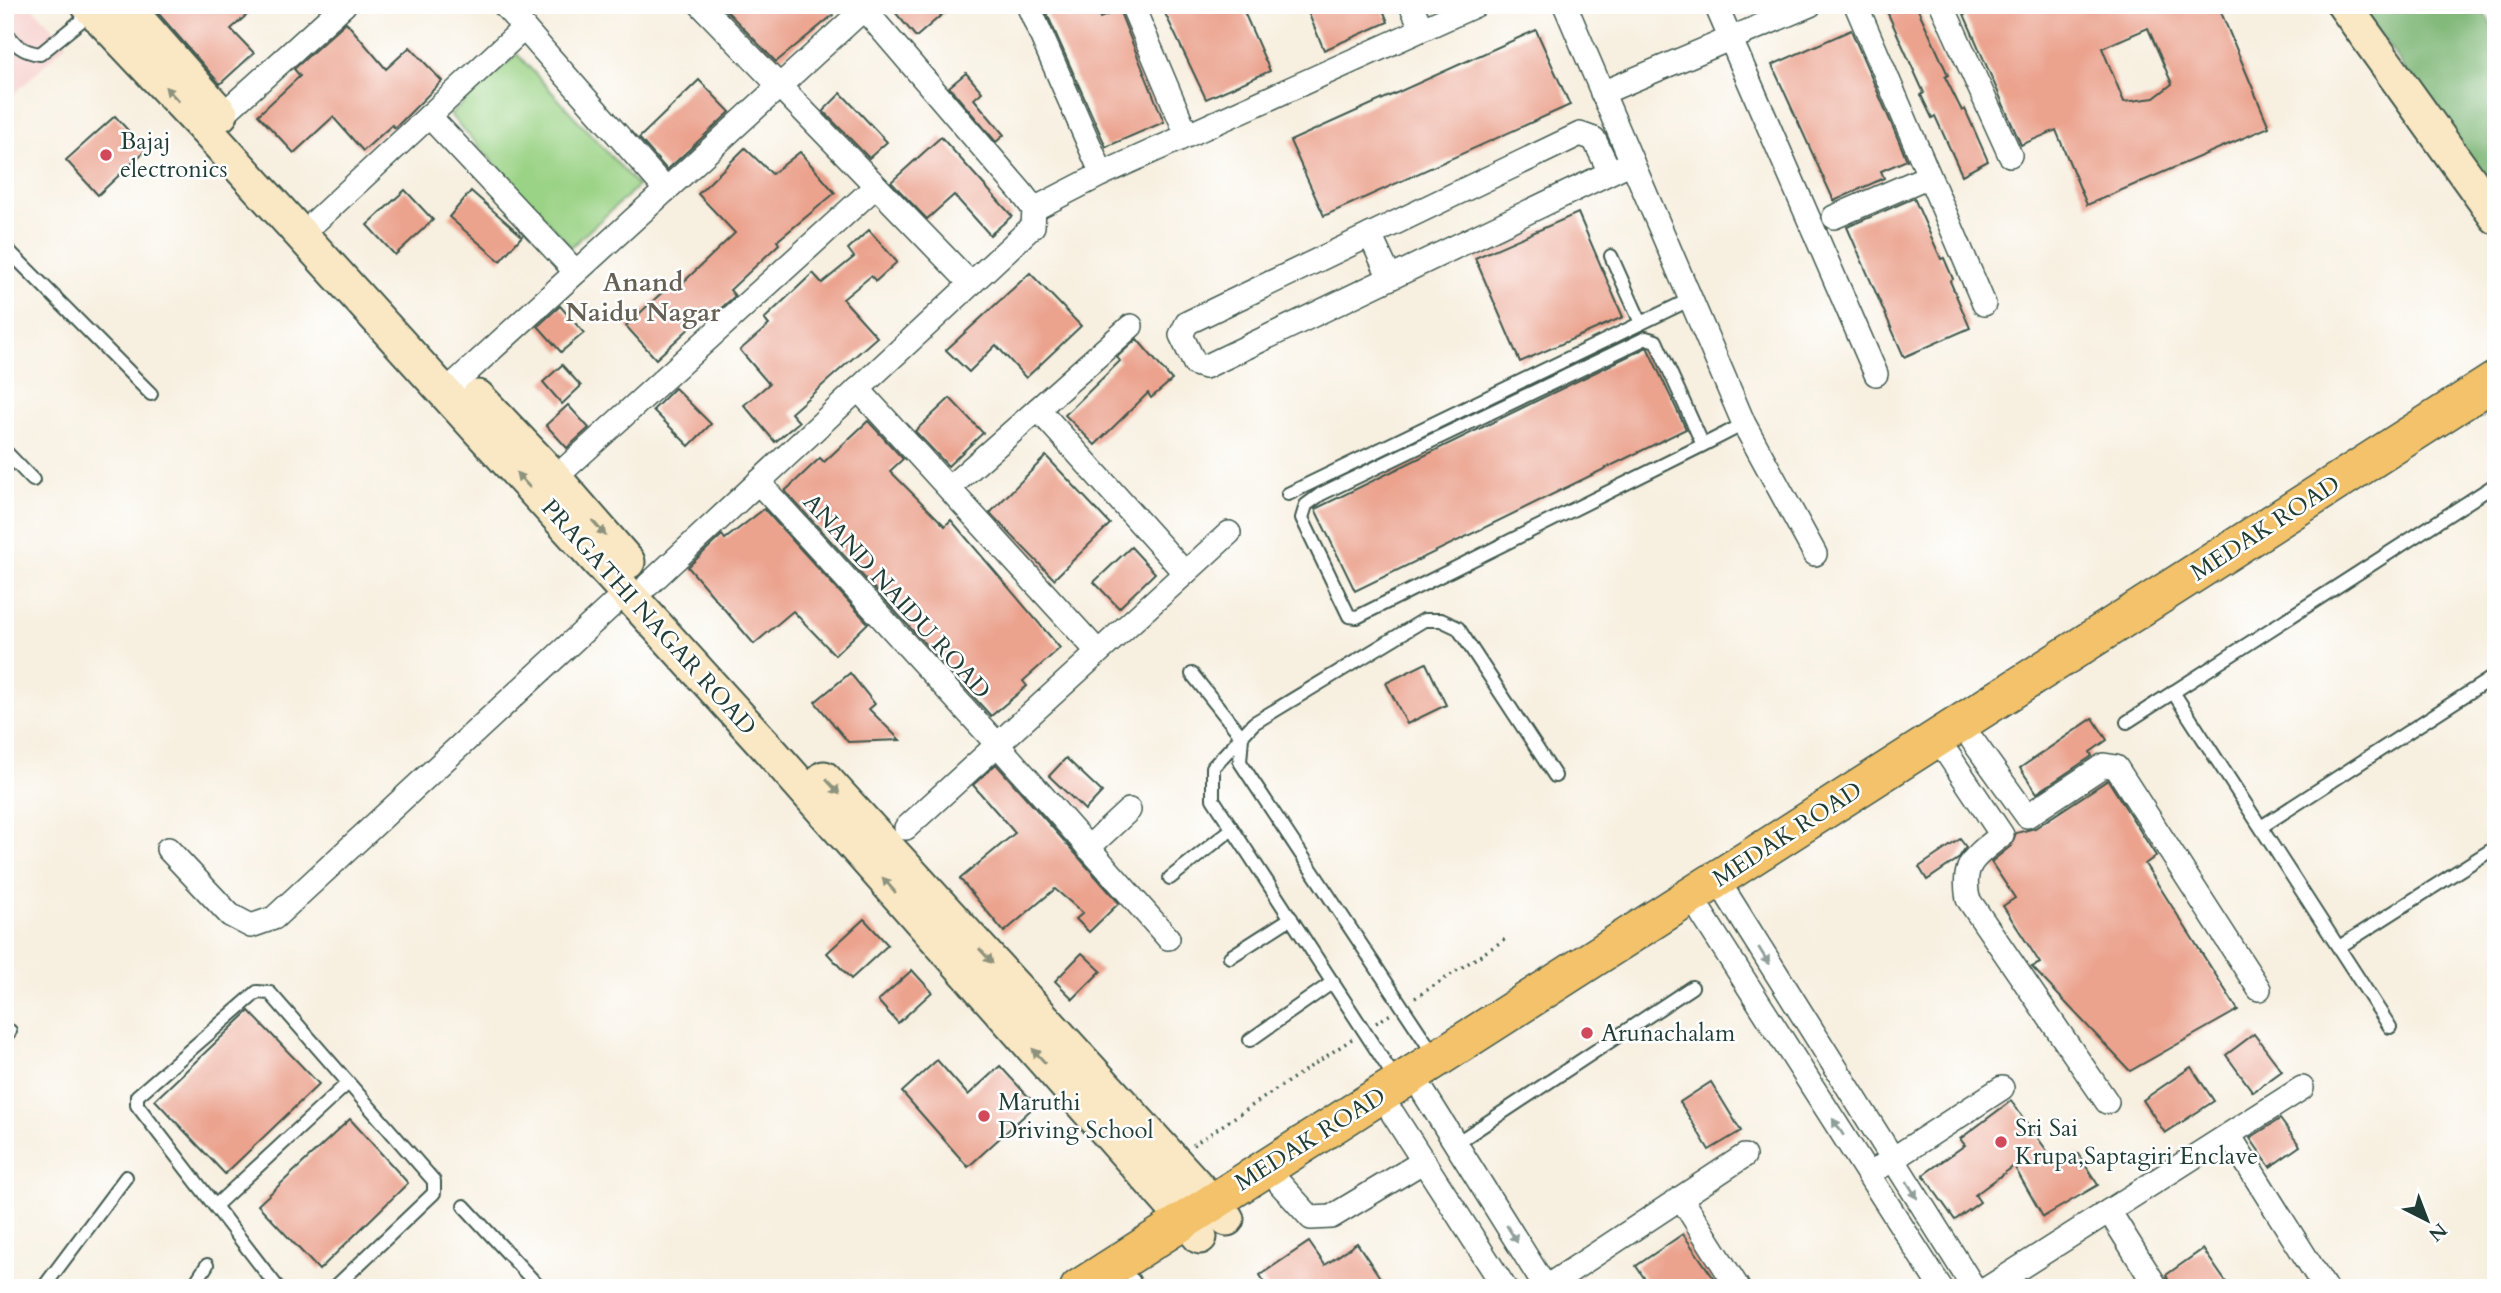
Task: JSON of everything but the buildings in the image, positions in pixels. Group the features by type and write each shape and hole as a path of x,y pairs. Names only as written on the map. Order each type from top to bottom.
{"main road":[{"path":"2344,5 2365,40 2397,78 2496,217"},
{"name":"PRAGATHI NAGAR ROAD","path":"115,7 214,122 1206,1219"},
{"name":"PRAGATHI NAGAR ROAD","path":"214,122 317,220 452,386 555,478 637,589 896,837 1174,1158 1206,1219"},
{"name":"MEDAK ROAD","path":"1079,1288 1206,1219 1715,906 1961,748 2496,380"},
{"name":"MEDAK ROAD","path":"1130,1285 1206,1219 1281,1185 1405,1097 1437,1059 2255,547 2496,407"}],"street":[{"path":"214,122 344,5"},
{"path":"504,5 666,190"},
{"path":"701,5 971,284"},
{"path":"1028,5 1102,174"},
{"path":"1132,5 1187,135"},
{"path":"1411,5 1422,29"},
{"path":"1034,209 1102,174 1476,5"},
{"path":"1565,5 1744,424 1815,554"},
{"path":"1716,5 1876,374"},
{"path":"1602,93 1810,5"},
{"path":"1856,5 1984,304"},
{"path":"1942,5 2010,155"},
{"path":"168,849 230,915 251,926 274,918 758,482 1034,226 1034,209 866,7 452,386"},
{"path":"317,220 524,28"},
{"path":"429,116 576,272"},
{"path":"1610,172 1594,139 1580,134 1187,323 1181,335 1195,364 1205,367 1632,162"},
{"path":"1834,217 1929,176"},
{"path":"555,478 876,186"},
{"path":"1370,235 1390,278"},
{"path":"949,488 1131,326"},
{"path":"858,389 1098,652"},
{"path":"1038,409 1185,573"},
{"name":"ANAND NAIDU ROAD","path":"758,482 997,744 1168,938"},
{"path":"896,837 1229,533"},
{"path":"1961,748 2027,816"},
{"path":"1961,748 2002,835"},
{"path":"2108,1102 1968,899 1965,881 1970,862 2027,816 2104,765 2116,767 2259,989"},
{"path":"1088,848 1129,810"},
{"path":"1715,906 1893,1159 1975,1288"},
{"path":"1715,906 1869,1175 1941,1288"},
{"path":"1869,1175 2002,1088"},
{"path":"1988,1288 2302,1088"},
{"path":"1405,1097 1455,1144 1546,1287 1744,1156"},
{"path":"1405,1097 1424,1161 1505,1288"},
{"path":"2229,1135 2325,1288"},
{"path":"1281,1185 1311,1218 1331,1217 1424,1161"},
{"path":"1457,1213 1487,1194"},
{"path":"1681,1198 1738,1288"},
{"path":"2109,1210 2157,1288"}],"lane":[{"path":"5,31 13,43 26,52 40,54 115,7"},
{"path":"5,247 151,394"},
{"path":"1611,256 1641,323"},
{"path":"1288,495 1691,299"},
{"path":"1703,445 1656,341 1646,338 1321,494 1306,505 1302,518 1349,616 1357,617 1703,445 1744,424"},
{"path":"5,451 33,480"},
{"path":"2126,722 2496,484"},
{"path":"1405,1097 1213,799 1213,767 1254,723 1424,620 1441,620 1458,628 1555,776"},
{"path":"1192,674 1242,737 1240,761 1437,1059"},
{"path":"2261,827 2493,681"},
{"path":"2173,692 2390,1027"},
{"path":"1170,877 1233,829"},
{"path":"2339,947 2496,848"},
{"path":"1230,957 1291,918"},
{"path":"1250,1040 1332,982"},
{"path":"1455,1144 1692,987"},
{"path":"278,1288 137,1105 137,1096 257,992 270,993 434,1181 434,1193 334,1288"},
{"path":"215,1206 348,1083"},
{"path":"43,1288 126,1177"},
{"path":"464,1206 540,1288"},
{"path":"192,1288 207,1265"}],"path":[{"path":"1405,1004 1507,938"},
{"path":"1371,1026 1394,1012"},
{"path":"1174,1158 1360,1034"}],"shaded area":[{"path":"5,5 30,5 67,43 5,103"}],"green space":[{"path":"2359,5 2479,5 2496,32 2496,196"},
{"path":"517,54 638,186 571,247 450,115"}],"place":[{"name":"Bajaj electronics","path":"106,155"},
{"name":"Arunachalam","path":"1587,1033"},
{"name":"Maruthi Driving School","path":"984,1116"},
{"name":"Sri Sai Krupa,Saptagiri Enclave","path":"2001,1142"}],"district":[{"name":"Anand Naidu Nagar","path":"643,297"}]}
